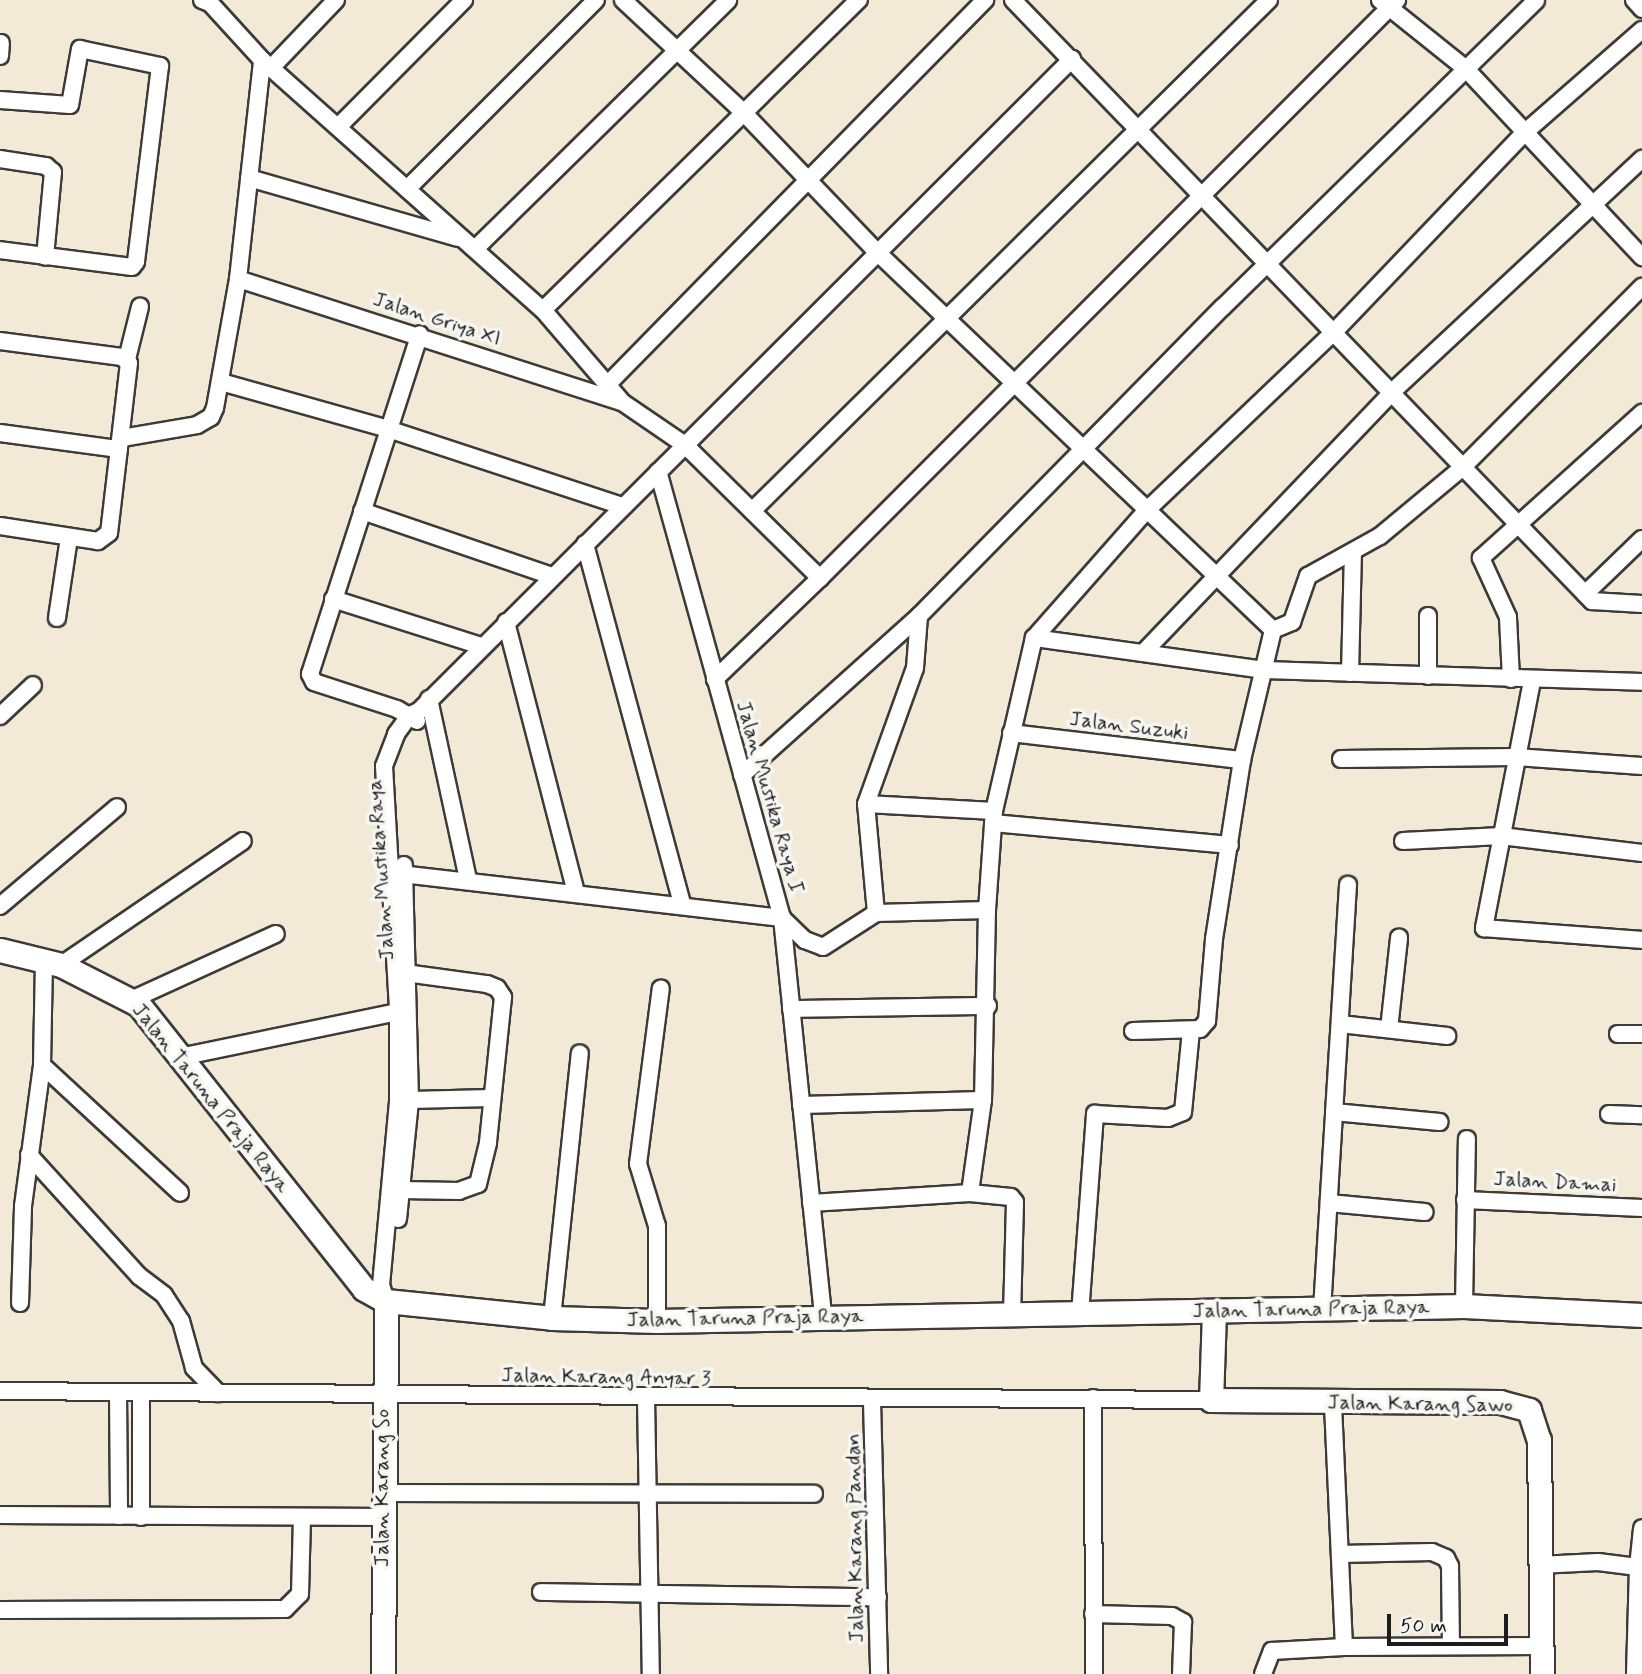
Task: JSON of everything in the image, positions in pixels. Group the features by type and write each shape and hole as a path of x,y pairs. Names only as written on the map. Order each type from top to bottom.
{"street":[{"path":"0,433 121,443 205,421 215,408 221,382 238,279 249,178 266,64 336,0"},
{"path":"338,127 464,0"},
{"path":"407,188 597,0"},
{"path":"623,0 744,113 878,253 947,320 1273,630"},
{"path":"469,244 677,51 728,0"},
{"path":"543,310 859,0"},
{"path":"607,385 985,0"},
{"path":"1013,0 1592,601 1642,604"},
{"path":"752,511 1269,0"},
{"path":"742,775 919,615 1267,262 1536,0"},
{"path":"1634,0 1642,9"},
{"path":"208,1 266,64 543,310 622,402 685,444 820,578"},
{"path":"715,679 1014,384 1389,3 1466,69 1523,134 1642,257"},
{"path":"970,1194 983,1100 988,1006 987,910 993,817 1034,638 1147,510 1335,332 1523,134 1642,30"},
{"path":"0,56 1,43"},
{"path":"0,100 70,105 80,49 160,66 136,262 129,268 0,250"},
{"name":"Jalan Mustika Raya","path":"386,1301 410,1100 399,873 384,765 390,745 481,646 1072,59"},
{"path":"0,159 46,166 53,172 45,257"},
{"path":"1143,653 1214,574 1392,392 1642,159"},
{"path":"249,178 469,244"},
{"name":"Jalan Griya XI","path":"238,279 420,334 622,402"},
{"path":"1273,630 1292,622 1308,576 1322,565 1353,554 1463,467 1642,287"},
{"path":"0,526 98,541 109,533 121,443 127,359 140,307"},
{"path":"420,334 333,599 311,678 419,711 468,880"},
{"path":"0,341 127,359"},
{"path":"221,382 388,429 622,506"},
{"path":"1511,679 1508,617 1481,558 1520,526 1642,413"},
{"name":"Jalan Mustika Raya I","path":"399,873 782,918 658,472"},
{"path":"362,511 552,576"},
{"path":"57,618 69,538"},
{"path":"1585,594 1642,539"},
{"path":"585,544 683,906"},
{"path":"1350,673 1353,554"},
{"path":"333,599 481,646"},
{"path":"876,913 866,804 915,668 919,615"},
{"path":"1427,616 1428,676"},
{"path":"506,622 576,893"},
{"path":"1133,1031 1200,1029 1207,1021 1214,939 1242,760 1273,630"},
{"path":"1034,638 1264,670 1532,681 1642,682"},
{"path":"1532,681 1484,928 1642,940"},
{"path":"0,716 33,685"},
{"name":"Jalan Suzuki","path":"1011,733 1242,760"},
{"path":"1341,758 1516,757 1642,766"},
{"path":"866,804 1230,845"},
{"path":"0,906 117,807"},
{"path":"1403,841 1501,836 1642,853"},
{"path":"20,1303 29,1155 53,963 243,841"},
{"path":"1322,1310 1348,884"},
{"path":"782,918 804,940 822,947 876,913 987,910"},
{"path":"782,918 823,1316"},
{"path":"131,1000 275,934"},
{"path":"1389,1029 1399,938"},
{"name":"Jalan Taruna Praja Raya","path":"0,950 53,963 131,1000 148,1014 364,1289 386,1301 552,1318 657,1321 1464,1306 1642,1315"},
{"path":"401,1190 459,1191 478,1184 485,1166 503,997 497,988 403,973"},
{"path":"657,1321 657,1226 638,1164 660,988"},
{"path":"791,1009 988,1006"},
{"path":"180,1057 404,1010"},
{"name":"Jalan Mustika Raya","path":"386,1301 381,1285 404,1010"},
{"path":"1340,1024 1447,1036"},
{"path":"1080,1314 1095,1114 1168,1118 1183,1112 1191,1030"},
{"path":"1618,1034 1642,1034"},
{"path":"552,1318 580,1053"},
{"path":"42,1065 180,1194"},
{"path":"410,1100 491,1098"},
{"path":"801,1105 983,1100"},
{"path":"1334,1112 1440,1122"},
{"path":"1609,1114 1642,1115"},
{"path":"1464,1306 1467,1139"},
{"path":"29,1155 139,1276 164,1295 181,1321 194,1368 218,1393"},
{"path":"811,1203 970,1194 1011,1197 1015,1202 1012,1315"},
{"name":"Jalan Damai","path":"1465,1200 1642,1208"},
{"path":"1329,1203 1425,1212"},
{"name":"Jalan Karang So","path":"383,1674 382,1395 386,1301"},
{"path":"1211,1400 1214,1311"},
{"name":"Jalan Karang Anyar 3","path":"0,1391 872,1401 1093,1398 1211,1400"},
{"path":"118,1393 119,1516"},
{"path":"141,1394 141,1517"},
{"path":"646,1398 651,1674"},
{"path":"1093,1398 1094,1674"},
{"name":"Jalan Karang Sawo","path":"1211,1400 1500,1402 1529,1410 1538,1424 1539,1440 1542,1674"},
{"name":"Jalan Karang Pandan","path":"872,1401 879,1674"},
{"path":"1333,1401 1344,1647"},
{"path":"382,1493 648,1496 814,1494"},
{"path":"0,1515 382,1517"},
{"path":"0,1610 285,1609 300,1594 302,1517"},
{"path":"1635,1674 1642,1528"},
{"path":"1340,1554 1432,1552 1446,1558 1450,1566 1451,1646"},
{"path":"1539,1564 1598,1562 1639,1567"},
{"path":"541,1592 649,1591 878,1597"},
{"path":"1093,1614 1172,1616 1183,1622 1181,1674"},
{"path":"1263,1674 1272,1651 1344,1647 1541,1646"}]}
